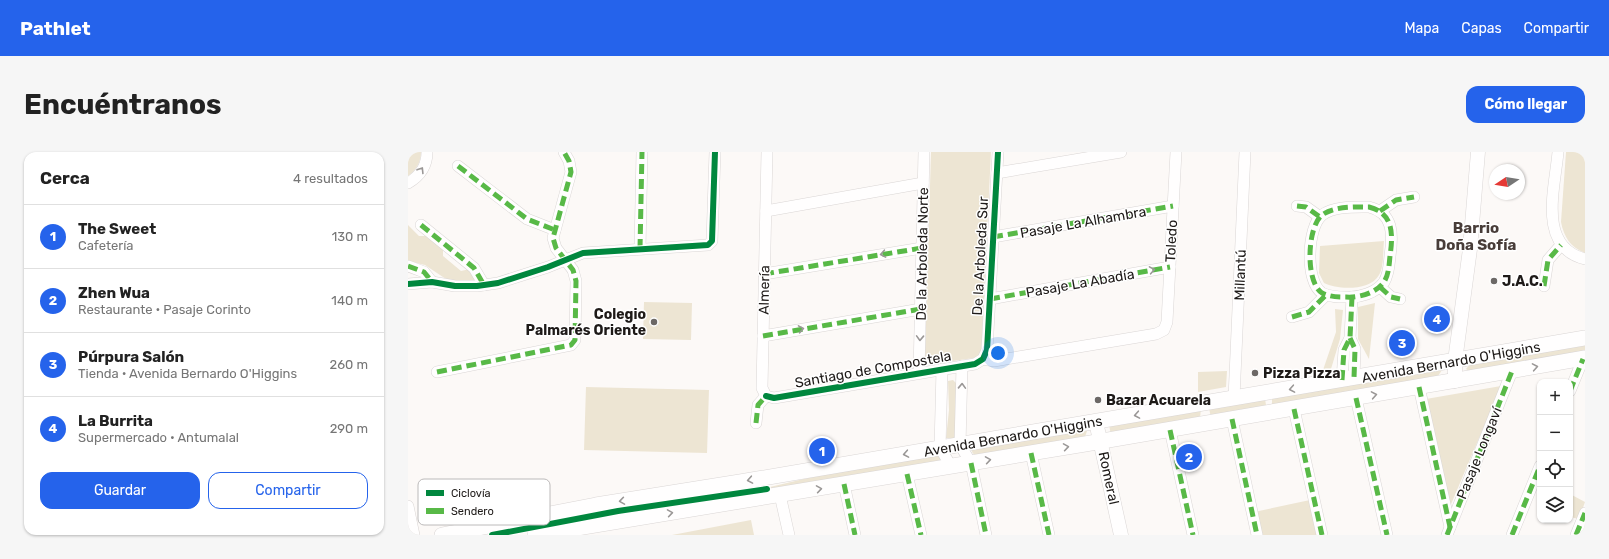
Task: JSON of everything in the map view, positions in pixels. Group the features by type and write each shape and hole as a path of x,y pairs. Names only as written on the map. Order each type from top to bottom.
{"main road":[{"name":"Avenida Bernardo O'Higgins","path":"550,514 1585,338"},
{"name":"Avenida Bernardo O'Higgins","path":"535,535 766,498 1419,388 1584,358"},
{"path":"1266,393 1270,402 1268,413"},
{"path":"1204,424 1206,410 1210,402"},
{"path":"766,498 769,484 780,475"},
{"name":"Avenida Bernardo O'Higgins","path":"442,535 493,525"}],"street":[{"path":"408,183 423,170 427,159 427,152"},
{"path":"436,372 571,345 575,340 576,281 572,270 563,260 556,248 553,238 571,172 569,161 564,152"},
{"path":"640,249 642,152"},
{"path":"408,284 432,282 455,286 484,285 498,283 548,267 583,253 708,245 712,241 715,152"},
{"name":"Almería","path":"766,396 762,388 767,152"},
{"name":"De la Arboleda Norte","path":"919,373 924,152"},
{"name":"De la Arboleda Sur","path":"983,360 987,353 998,152"},
{"path":"997,172 1121,152"},
{"name":"Toledo","path":"1164,330 1167,322 1176,152"},
{"name":"Millantú","path":"1234,398 1245,152"},
{"path":"1455,381 1455,361 1470,248 1478,152"},
{"path":"1558,152 1552,221 1554,233 1562,245 1573,255 1585,259"},
{"path":"458,166 527,219 555,230"},
{"path":"766,211 924,183"},
{"path":"1380,210 1396,200 1414,197"},
{"name":"Pasaje La Alhambra","path":"993,237 1173,206"},
{"path":"1297,206 1306,207 1320,217"},
{"path":"1369,207 1380,210 1389,220 1392,239 1389,270 1380,287 1369,293 1352,298 1326,295 1316,287 1311,275 1312,235 1316,222 1320,217 1327,212 1336,209 1369,207"},
{"path":"421,225 474,268 484,285"},
{"path":"1544,286 1548,260 1562,245"},
{"path":"764,274 922,248"},
{"path":"408,266 424,272 432,282"},
{"name":"Pasaje La Abadía","path":"990,298 1170,267"},
{"path":"1380,287 1391,297 1400,299"},
{"path":"1292,317 1309,312 1326,295"},
{"path":"1348,379 1355,349 1350,338 1352,298"},
{"path":"763,336 920,309"},
{"name":"Santiago de Compostela","path":"766,396 774,398 962,366 978,363 983,360 994,361 1156,334 1164,330"},
{"path":"919,356 937,370 940,448 952,466"},
{"path":"1573,385 1584,358"},
{"path":"962,366 960,445 971,463 986,535"},
{"name":"Pasaje Longaví","path":"1448,531 1512,371"},
{"path":"1419,388 1448,531"},
{"path":"756,423 758,405 766,396"},
{"path":"1356,398 1387,535"},
{"path":"1294,408 1322,535"},
{"path":"1232,419 1257,535"},
{"name":"Romeral","path":"1096,422 1121,535"},
{"path":"1170,430 1193,535"},
{"path":"1031,453 1049,535"},
{"path":"1512,535 1537,473"},
{"path":"907,474 920,535"},
{"path":"844,484 855,535"},
{"path":"780,495 789,535"},
{"path":"408,506 414,535"},
{"path":"1576,535 1585,513"}],"shaded area":[{"path":"408,152 421,152 418,166 408,176"},
{"path":"931,152 991,152 981,357 932,364 925,357"},
{"path":"1566,152 1585,152 1585,253 1575,248 1568,241 1561,222"},
{"path":"408,225 419,236 426,236 443,250 443,256 461,271 470,269 476,275 475,282 449,281 425,265 408,261"},
{"path":"1384,241 1382,268 1375,280 1369,284 1353,288 1337,287 1324,283 1319,273 1320,246"},
{"path":"644,302 692,303 691,340 643,339"},
{"path":"1375,303 1369,359 1358,339 1358,307"},
{"path":"1335,309 1343,310 1340,339 1331,369 1323,370 1336,332"},
{"path":"1585,344 1585,353 1472,373 1466,369 1470,364"},
{"path":"1437,367 1442,370 1438,376 1272,406 1272,398"},
{"path":"1227,371 1226,387 1198,392 1198,372"},
{"path":"953,380 960,387 955,438 946,438 949,410 948,381"},
{"path":"1501,386 1449,509 1426,399"},
{"path":"586,387 709,390 707,453 584,450"},
{"path":"1265,399 1266,405 1263,408 1211,418 1209,408"},
{"path":"1201,408 1200,419 1111,435 1109,425"},
{"path":"1083,428 1087,431 1085,437 976,457 972,452 973,447"},
{"path":"938,454 945,462 770,492 770,487 829,473"},
{"path":"1573,496 1585,502 1579,519 1573,518"},
{"path":"1310,500 1317,535 1259,535 1254,512"},
{"path":"751,520 754,535 672,535"}],"marked path":[{"path":"437,372 571,345 575,340 576,281 573,270 556,248 553,238 571,172 569,161 564,152"},
{"path":"640,249 642,152"},
{"path":"458,166 527,219 555,230"},
{"path":"1380,211 1396,200 1414,197"},
{"path":"993,237 1173,206"},
{"path":"1297,206 1306,207 1320,217"},
{"path":"1369,207 1383,214 1390,226 1392,240 1386,279 1377,289 1356,297 1334,296 1322,293 1317,287 1313,278 1310,254 1313,231 1317,221 1322,215 1332,210 1369,207"},
{"path":"421,225 474,268 484,285"},
{"path":"1544,286 1548,260 1561,245"},
{"path":"764,274 922,248"},
{"path":"408,266 424,272 432,282"},
{"path":"990,299 1170,267"},
{"path":"1380,287 1391,297 1400,299"},
{"path":"1292,317 1309,312 1326,295"},
{"path":"1342,380 1344,350 1350,338 1352,297"},
{"path":"763,336 921,309"},
{"path":"1350,338 1355,349 1354,378"},
{"path":"1573,384 1583,359"},
{"path":"1447,535 1512,371"},
{"path":"1419,387 1450,527"},
{"path":"756,423 758,405 766,396"},
{"path":"1356,398 1387,535"},
{"path":"1294,409 1322,535"},
{"path":"1232,419 1257,535"},
{"path":"1170,430 1193,535"},
{"path":"1031,453 1049,535"},
{"path":"971,463 986,535"},
{"path":"1512,535 1537,473"},
{"path":"907,474 921,535"},
{"path":"844,484 855,535"},
{"path":"1576,535 1585,513"}],"cycle path":[{"path":"408,284 432,282 455,286 477,286 498,283 548,267 583,253 708,245 712,241 715,152"},
{"path":"766,396 774,398 975,364 983,359 987,350 998,152"},
{"path":"550,524 618,511 767,489"},
{"path":"492,535 544,525"}],"place":[{"name":"J.A.C.","path":"1494,281"},
{"name":"La Burrita","path":"1437,319"},
{"name":"Colegio Palmarés Oriente","path":"654,322"},
{"name":"Púrpura Salón","path":"1402,343"},
{"name":"Pizza Pizza","path":"1255,373"},
{"name":"Bazar Acuarela","path":"1098,400"},
{"name":"The Sweet","path":"822,451"},
{"name":"Zhen Wua","path":"1189,457"}],"district":[{"name":"Barrio Doña Sofía","path":"1476,236"}]}
